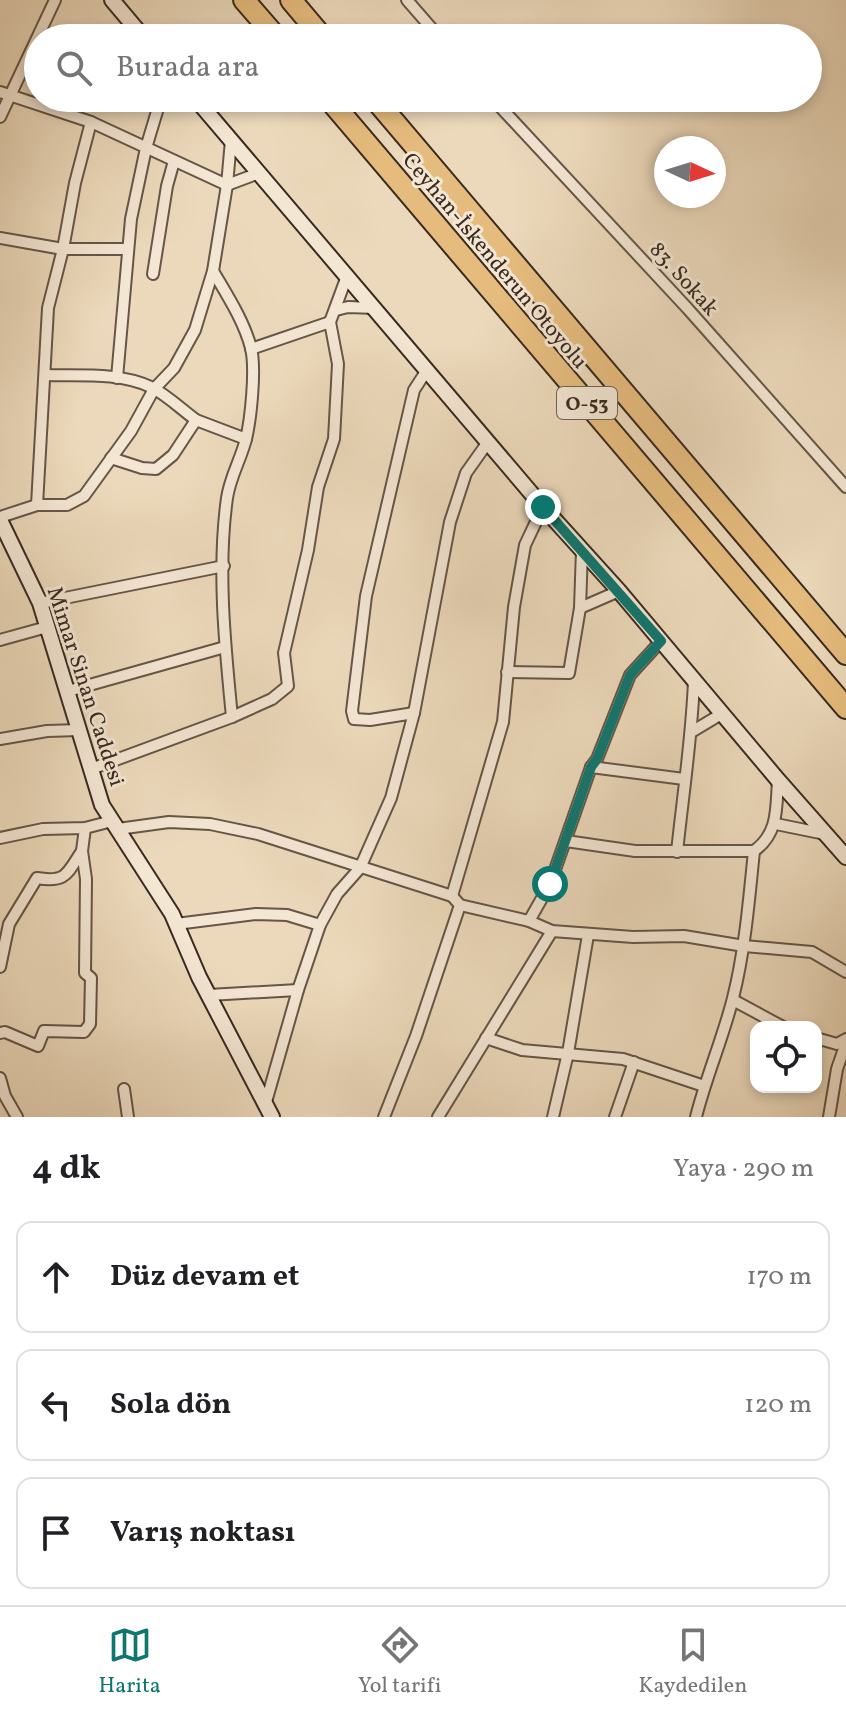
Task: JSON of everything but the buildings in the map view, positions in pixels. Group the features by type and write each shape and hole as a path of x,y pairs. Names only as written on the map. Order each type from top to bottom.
{"highway":[{"path":"244,0 265,24"},
{"path":"291,0 311,24"},
{"name":"Ceyhan-İskenderun Otoyolu","path":"340,112 846,708"},
{"name":"Ceyhan-İskenderun Otoyolu","path":"386,112 846,654"}],"street":[{"path":"44,24 55,0"},
{"path":"112,0 132,24"},
{"path":"407,0 428,24"},
{"path":"0,117 24,69"},
{"path":"0,92 24,100"},
{"path":"61,112 91,122 227,185 259,173"},
{"path":"117,378 131,219 146,148 158,112"},
{"path":"207,112 846,857"},
{"name":"83. Sokak","path":"505,112 688,309 846,487"},
{"path":"37,505 48,308 91,122"},
{"path":"0,519 37,505 67,505 84,496 131,431 154,389 174,368 195,330 213,271 231,140"},
{"path":"153,274 174,161"},
{"path":"0,238 63,249 128,249"},
{"path":"213,271 232,303 251,349 252,399 246,439 227,496 225,647 232,717"},
{"path":"91,769 232,717 272,699 288,686 284,653 308,550 318,487 334,439 338,364 330,322 347,276"},
{"path":"336,310 375,308"},
{"path":"251,349 330,322"},
{"path":"414,713 370,720 354,719 352,711 366,596 414,390 427,370"},
{"path":"46,375 136,381 154,389 196,420 246,439"},
{"path":"111,458 156,469 173,455 196,420"},
{"path":"270,1113 298,990 320,925 337,894 360,868 391,798 414,713 450,522 466,473 488,442"},
{"path":"384,1117 416,1036 503,722 514,607 525,545 543,507"},
{"name":"Mimar Sinan Caddesi","path":"0,519 3,536 40,603 102,805 176,924 270,1113"},
{"path":"507,672 569,673 580,608 582,550"},
{"path":"40,603 224,566"},
{"path":"580,608 619,591"},
{"path":"0,640 47,627"},
{"path":"529,921 550,884 591,767 597,759 630,675 661,641"},
{"path":"68,691 225,647"},
{"path":"677,852 684,779 693,731 694,680"},
{"path":"693,731 723,713"},
{"path":"0,739 47,731 79,730"},
{"path":"591,767 684,779"},
{"path":"566,841 635,851 754,851 766,842 776,824 778,780"},
{"path":"0,838 43,829 169,822 210,824 258,834 552,931 588,935 684,936 744,946 812,952 846,972"},
{"path":"776,824 825,834"},
{"path":"0,1033 5,1032 38,1046 44,1031 84,1032 90,1024 91,978 85,973 86,879 82,851 85,828"},
{"path":"0,967 9,924 37,878 55,881 64,877 82,851"},
{"path":"696,1117 733,1000 744,946 754,851"},
{"path":"176,924 256,914 287,915 320,925"},
{"path":"438,1117 552,931"},
{"path":"553,1117 568,1053 588,935"},
{"path":"209,995 298,990"},
{"path":"733,1000 772,1021"},
{"path":"486,1038 522,1050 610,1056 704,1086"},
{"path":"822,1040 837,1044 846,1041"},
{"path":"829,1117 837,1069 846,1041"},
{"path":"615,1117 634,1062"},
{"path":"0,1078 5,1096 17,1117"},
{"path":"124,1089 128,1117"}],"route":[{"path":"543,507 661,641 630,675 597,759 591,767 550,884"}]}
